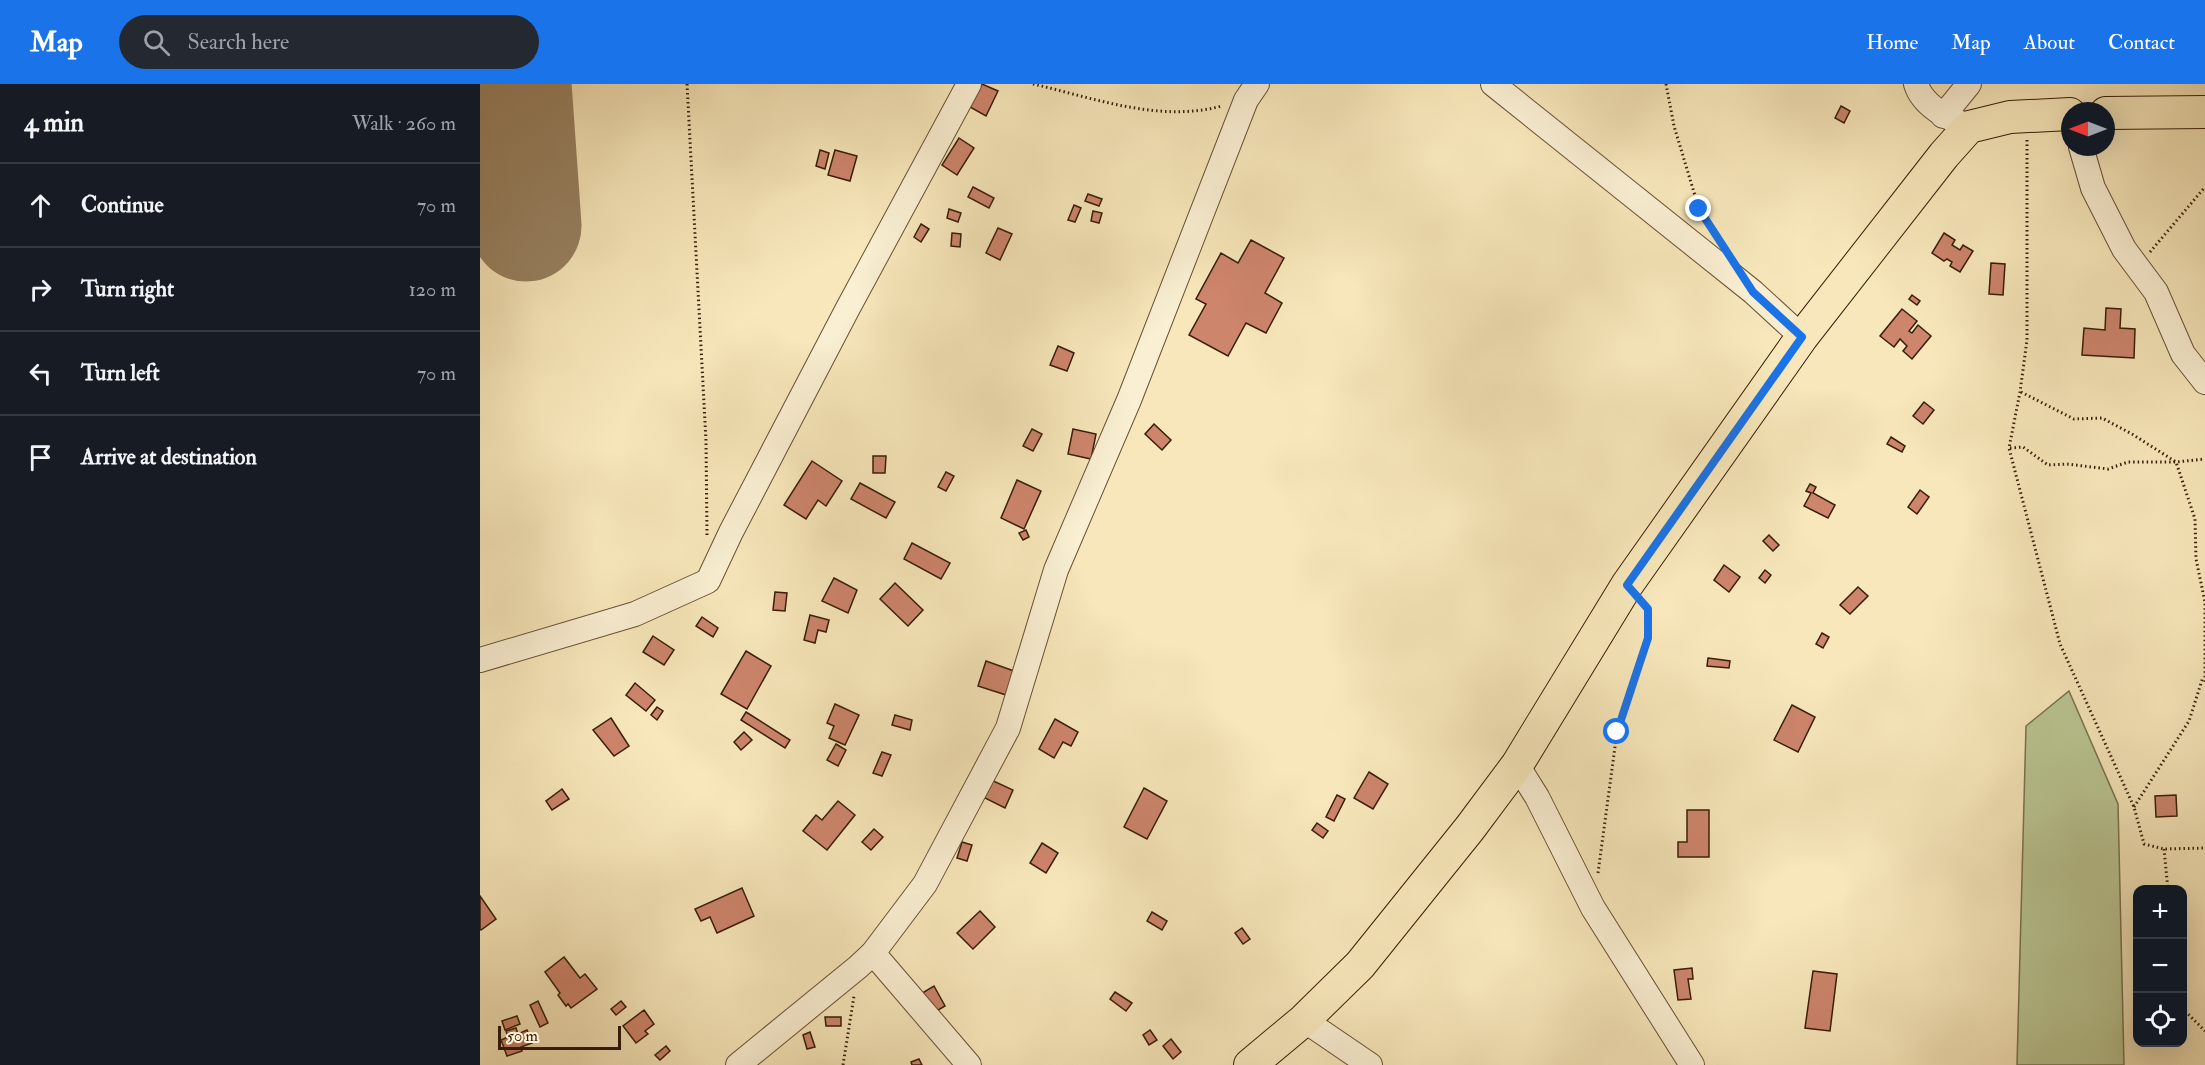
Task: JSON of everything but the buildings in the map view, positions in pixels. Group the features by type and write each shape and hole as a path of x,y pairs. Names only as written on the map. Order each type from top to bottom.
{"main road":[{"path":"2115,113 2205,112"},
{"path":"1250,1065 1304,1020 1360,965 1470,828 1517,765 1627,585 1802,337 1944,155 1956,122 2061,114"}],"street":[{"path":"480,660 635,614 708,581 731,532 848,308 969,84"},
{"path":"1493,84 1753,292 1802,337"},
{"path":"1914,87 1956,122 1969,84"},
{"path":"738,1065 866,960 925,884 1008,728 1056,570 1130,400 1251,92"},
{"path":"2084,156 2093,188 2124,249 2156,292 2183,354 2205,382"},
{"path":"1517,765 1537,797 1593,908 1692,1065"},
{"path":"866,960 969,1065"},
{"path":"1304,1020 1370,1065"}],"path":[{"path":"687,84 706,441 708,546"},
{"path":"1033,84 1110,104 1164,112 1210,110 1251,92"},
{"path":"1666,84 1674,126 1699,209 1717,237"},
{"path":"2027,116 2027,340 2009,448 2060,644 2134,807 2144,844 2164,849 2205,848"},
{"path":"2139,268 2205,187"},
{"path":"2020,392 2074,419 2102,418 2176,462 2195,519 2196,559 2205,602 2205,684"},
{"path":"2009,448 2023,447 2048,465 2067,464 2108,469 2128,462 2176,462 2205,459"},
{"path":"1598,873 1617,732 1648,638 1648,609 1627,585"},
{"path":"2134,807 2189,721 2204,676"},
{"path":"2164,849 2168,885"},
{"path":"843,1065 866,960"},
{"path":"2187,1013 2205,1031"}],"green space":[{"path":"2069,691 2118,804 2124,1065 2017,1065 2026,726"}],"runway":[{"path":"516,84 526,226"}],"route":[{"path":"1617,732 1648,638 1648,609 1627,585 1802,337 1753,292 1699,209"}]}
